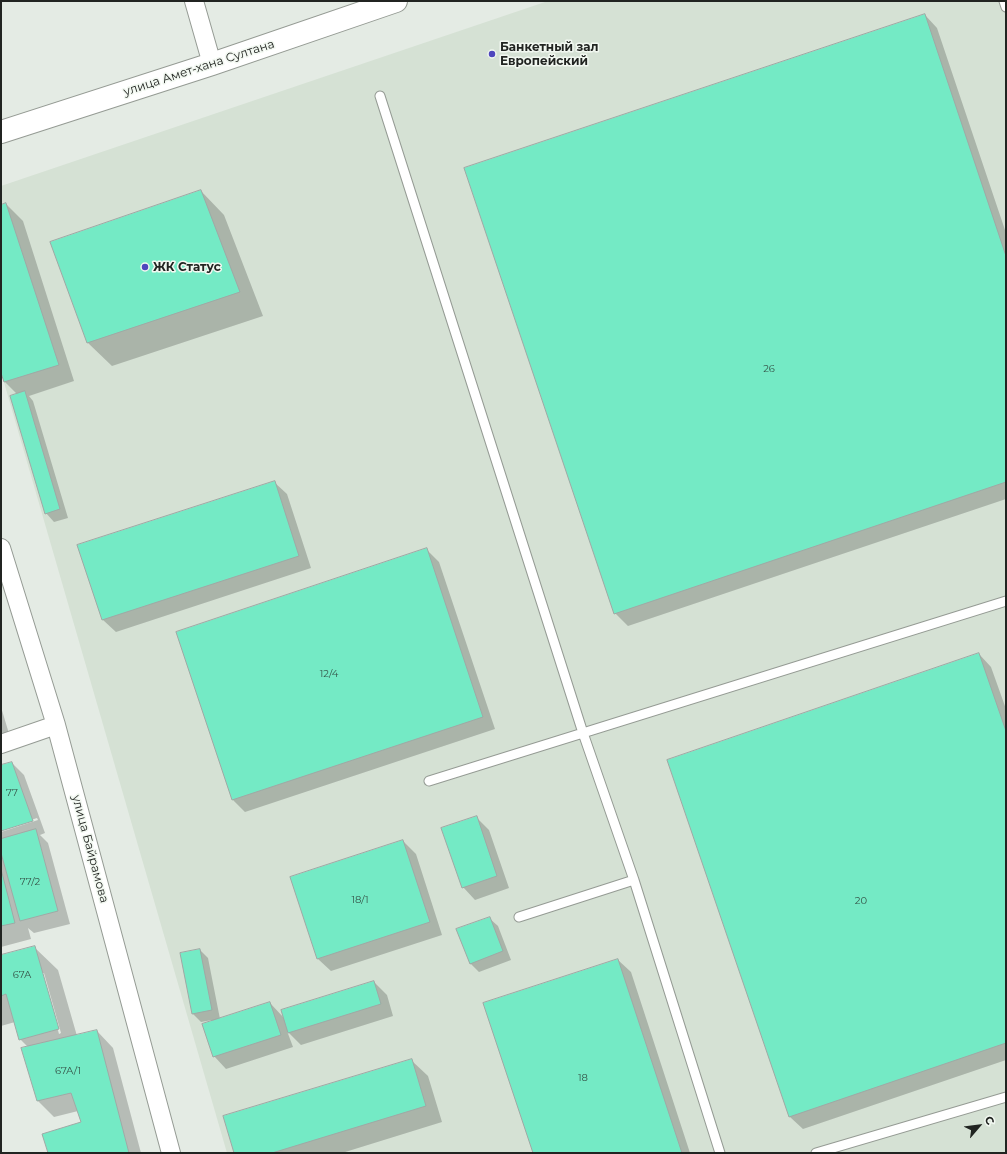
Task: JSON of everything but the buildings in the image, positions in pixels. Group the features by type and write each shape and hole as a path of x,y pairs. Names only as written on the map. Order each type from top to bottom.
{"main road":[{"name":"улица Амет-хана Султана","path":"1,132 212,64 396,1"}],"street":[{"path":"194,1 212,64"},
{"name":"улица Байрамова","path":"1,548 56,725 171,1153"},
{"path":"1,744 56,725"}],"lane":[{"path":"1004,1 1006,7"},
{"path":"380,96 583,733 634,880 720,1153"},
{"path":"429,782 1006,601"},
{"path":"518,916 634,880"},
{"path":"816,1153 1006,1097"}],"shaded area":[{"path":"548,1 1006,1 1006,1153 227,1153 1,372 1,186"}],"place":[{"name":"Банкетный зал Европейский","path":"492,54"},
{"name":"ЖК Статус","path":"145,267"}]}
